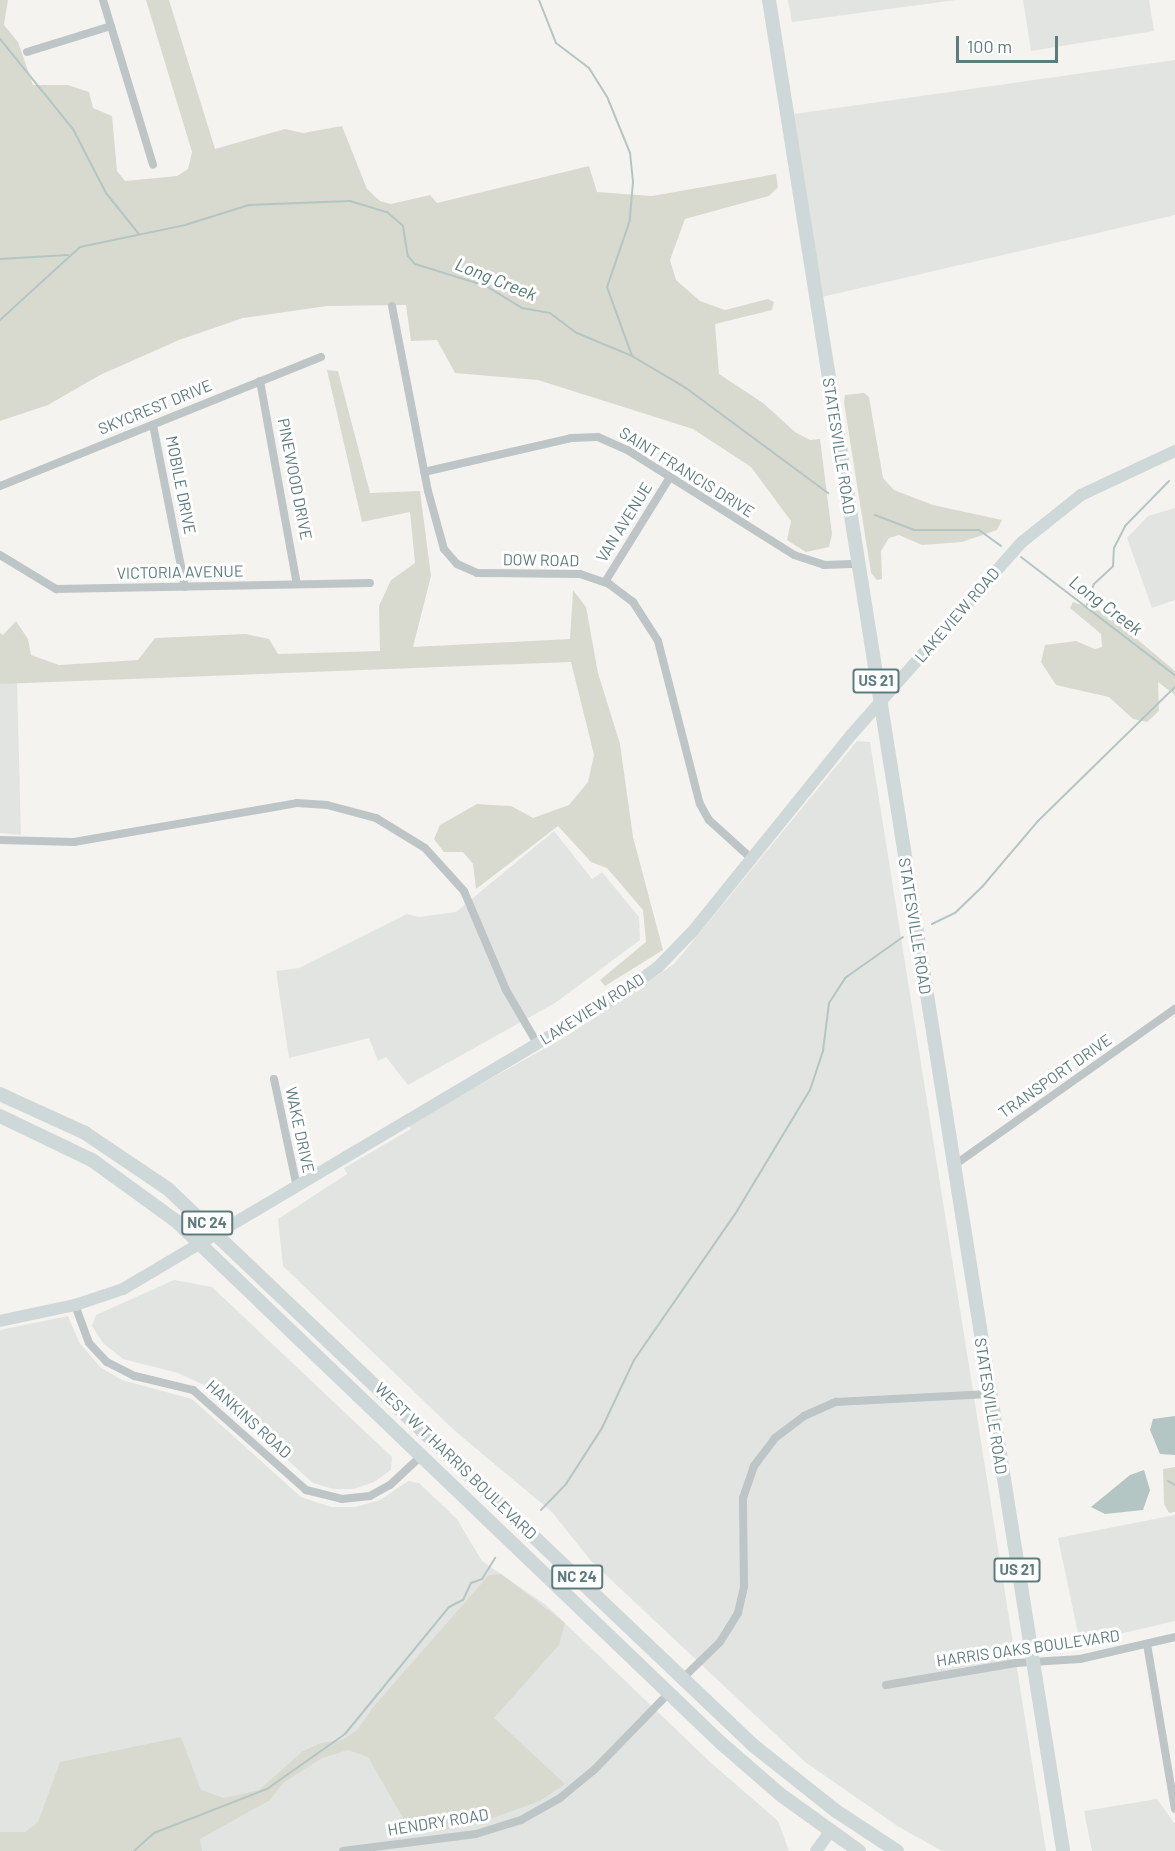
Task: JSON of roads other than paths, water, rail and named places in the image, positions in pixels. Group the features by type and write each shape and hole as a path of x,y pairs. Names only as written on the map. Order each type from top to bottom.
{"main road":[{"name":"STATESVILLE ROAD","path":"769,0 1031,1662 1063,1851"},
{"name":"LAKEVIEW ROAD","path":"0,1321 75,1305 123,1289 220,1235 621,994 658,967 693,931 880,704 994,571 1050,517 1094,488 1175,451"},
{"name":"WEST W T HARRIS BOULEVARD","path":"0,1096 20,1102 129,1160 220,1235 683,1678 787,1774 897,1851"},
{"name":"WEST W T HARRIS BOULEVARD","path":"0,1116 60,1142 120,1178 202,1245 740,1761 830,1832 859,1851"},
{"path":"816,1851 830,1832 851,1833 879,1851"}],"street":[{"path":"103,0 153,165"},
{"path":"27,52 111,26"},
{"name":"DOW ROAD","path":"392,306 439,540 462,567 485,574 566,572 605,582 633,603 654,632 705,813 752,859"},
{"name":"SKYCREST DRIVE","path":"0,486 321,357"},
{"name":"PINEWOOD DRIVE","path":"260,381 297,584"},
{"name":"MOBILE DRIVE","path":"153,424 185,587"},
{"name":"SAINT FRANCIS DRIVE","path":"424,472 589,436 613,442 804,560 824,565 858,564"},
{"name":"VAN AVENUE","path":"605,582 670,477"},
{"name":"VICTORIA AVENUE","path":"0,555 56,589 370,583"},
{"path":"0,840 74,842 297,803 327,805 376,818 425,848 464,891 506,990 537,1043"},
{"name":"TRANSPORT DRIVE","path":"953,1167 1175,1009"},
{"name":"WAKE DRIVE","path":"274,1079 297,1187"},
{"name":"HANKINS ROAD","path":"75,1305 89,1342 107,1362 135,1376 194,1390 306,1490 342,1499 370,1496 390,1485 421,1456"},
{"path":"683,1678 720,1642 738,1612 744,1586 743,1498 754,1466 775,1438 804,1416 836,1402 989,1394"},
{"name":"HARRIS OAKS BOULEVARD","path":"886,1685 1031,1662 1080,1659 1175,1637"},
{"path":"1147,1644 1175,1809"},
{"name":"HENDRY ROAD","path":"343,1851 476,1834 521,1820 560,1798 595,1769 669,1693"}],"waterway":[{"path":"539,0 556,43 589,68 608,99 630,153 633,182 630,220 607,287 632,356"},
{"path":"0,39 73,129 106,193 139,234"},
{"name":"Long Creek","path":"0,320 80,247 185,225 249,205 350,201 387,212 403,226 408,256 415,264 486,286 522,308 550,313 577,333 632,356 686,388 828,493"},
{"name":"Long Creek","path":"0,259 68,255"},
{"path":"1087,605 1094,584 1113,566 1114,548 1125,526 1169,481"},
{"name":"Long Creek","path":"875,515 914,530 979,530 1001,546"},
{"name":"Long Creek","path":"1021,557 1175,675"},
{"path":"932,924 955,913 982,887 1038,821 1175,687"},
{"path":"541,1510 566,1484 602,1428 634,1360 737,1211 810,1090 823,1051 829,1003 845,978 903,937"},
{"path":"1168,1481 1175,1485"},
{"path":"134,1851 154,1833 267,1789 345,1734 449,1607 463,1600 471,1583 482,1579 495,1558"}]}
